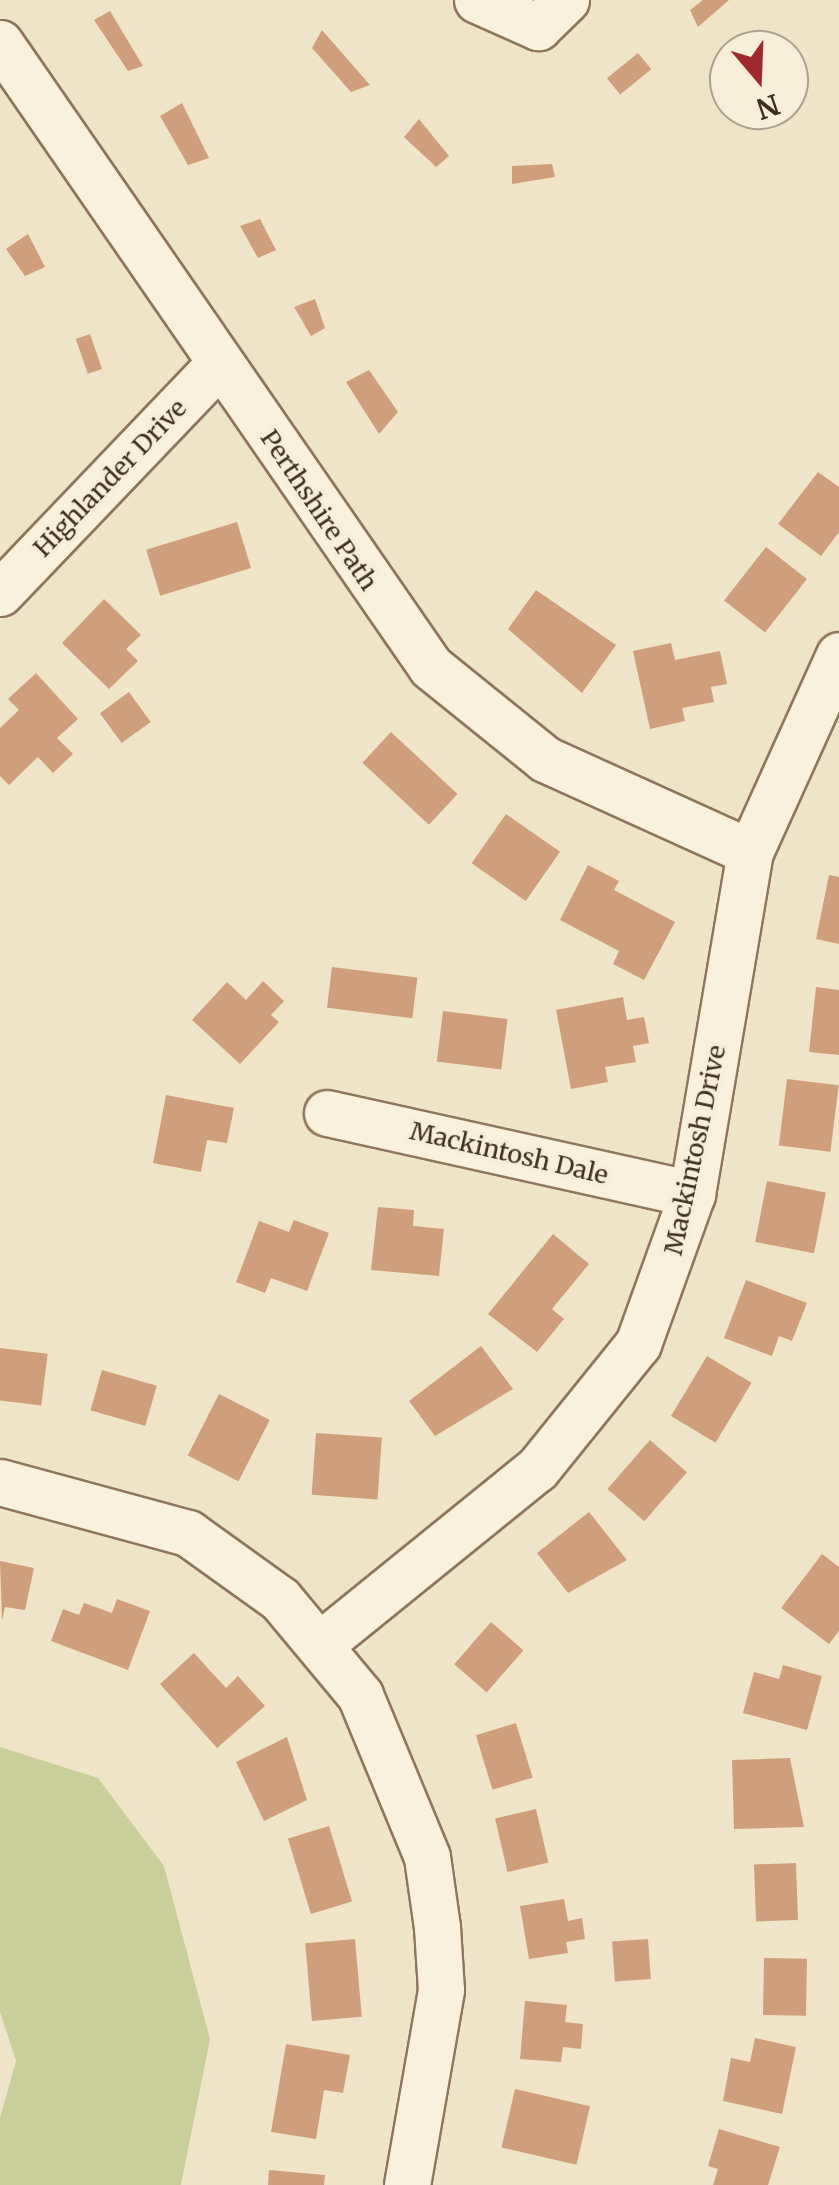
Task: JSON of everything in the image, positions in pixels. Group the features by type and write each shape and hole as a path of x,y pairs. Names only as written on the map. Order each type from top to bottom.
{"street":[{"path":"477,0 538,28 566,0"},
{"name":"Perthshire Path","path":"0,42 392,620 483,716 612,796 750,852"},
{"name":"Highlander Drive","path":"0,594 220,363"},
{"name":"Mackintosh Drive","path":"323,1642 537,1468 592,1410 638,1344 692,1194 750,852 839,655"},
{"name":"Mackintosh Dale","path":"327,1112 692,1194"},
{"path":"0,1482 188,1533 323,1642 385,1744 427,1857 441,1990 408,2185"}],"green space":[{"path":"0,1747 98,1778 164,1866 210,2039 181,2185 0,2185 0,2118 16,2061 0,2012"}],"building":[{"path":"703,0 729,0 698,27 690,10"},
{"path":"110,11 143,66 128,71 94,20"},
{"path":"322,30 370,85 351,92 312,48"},
{"path":"638,53 651,69 620,94 607,78"},
{"path":"182,103 209,158 188,165 160,116"},
{"path":"419,119 449,156 436,167 404,137"},
{"path":"552,164 555,177 512,184 512,166"},
{"path":"260,219 276,250 258,258 240,226"},
{"path":"28,234 45,267 25,276 6,249"},
{"path":"315,299 325,328 311,336 294,307"},
{"path":"90,334 102,369 88,374 76,339"},
{"path":"369,370 398,412 379,434 346,382"},
{"path":"818,472 839,487 839,532 821,556 778,524"},
{"path":"237,522 251,568 160,596 146,550"},
{"path":"766,547 807,579 765,633 724,601"},
{"path":"536,590 616,645 582,693 508,629"},
{"path":"104,599 141,635 126,649 138,661 109,689 62,643"},
{"path":"671,643 675,660 720,651 727,684 711,687 714,702 682,708 685,721 650,729 633,651"},
{"path":"36,673 78,719 57,738 73,754 53,773 38,757 9,785 0,776 0,728 19,710 8,699"},
{"path":"129,692 151,722 122,743 100,713"},
{"path":"391,732 458,794 429,825 362,763"},
{"path":"506,814 560,852 526,901 472,863"},
{"path":"588,865 619,881 614,890 675,922 644,980 613,964 619,951 560,920"},
{"path":"829,875 839,877 839,944 816,939"},
{"path":"332,967 417,977 412,1018 327,1008"},
{"path":"263,981 284,1001 271,1015 279,1022 240,1064 192,1020 227,982 246,1000"},
{"path":"816,987 839,990 839,1055 809,1052"},
{"path":"623,997 627,1020 644,1017 649,1043 633,1046 636,1062 605,1067 608,1082 571,1089 556,1010"},
{"path":"443,1011 508,1019 501,1070 437,1062"},
{"path":"787,1079 839,1085 830,1152 779,1146"},
{"path":"166,1095 234,1108 227,1143 207,1140 201,1172 153,1163"},
{"path":"767,1181 826,1192 814,1253 755,1242"},
{"path":"378,1207 414,1210 413,1226 444,1229 439,1276 371,1270"},
{"path":"294,1220 329,1233 307,1291 271,1278 265,1293 236,1282 259,1221 289,1232"},
{"path":"553,1234 589,1264 552,1309 564,1319 537,1352 488,1314"},
{"path":"746,1280 807,1303 792,1341 779,1336 772,1356 724,1338"},
{"path":"481,1346 513,1389 435,1436 409,1401"},
{"path":"0,1348 48,1354 41,1405 0,1400"},
{"path":"707,1356 752,1383 716,1443 671,1416"},
{"path":"102,1370 157,1386 145,1426 90,1410"},
{"path":"219,1394 270,1420 238,1481 188,1455"},
{"path":"316,1433 382,1438 378,1499 312,1495"},
{"path":"650,1440 687,1472 644,1521 607,1489"},
{"path":"589,1512 627,1560 568,1593 537,1553"},
{"path":"822,1554 839,1567 839,1631 829,1644 781,1608"},
{"path":"0,1561 34,1568 25,1610 5,1607 2,1621"},
{"path":"117,1599 150,1611 128,1670 51,1641 63,1609 79,1615 84,1603 112,1613"},
{"path":"491,1622 523,1650 487,1692 454,1664"},
{"path":"194,1653 226,1688 238,1676 265,1706 217,1748 160,1684"},
{"path":"783,1665 822,1676 807,1730 743,1713 754,1672 779,1679"},
{"path":"516,1723 533,1778 493,1790 476,1735"},
{"path":"287,1737 307,1800 264,1821 236,1762"},
{"path":"790,1758 804,1827 734,1829 732,1760"},
{"path":"536,1809 548,1863 507,1872 495,1818"},
{"path":"329,1826 352,1902 311,1914 288,1839"},
{"path":"796,1863 798,1920 756,1921 754,1864"},
{"path":"564,1899 568,1921 582,1918 585,1939 566,1942 568,1953 529,1959 520,1906"},
{"path":"355,1939 362,2017 312,2021 305,1943"},
{"path":"648,1939 651,1979 615,1981 612,1942"},
{"path":"764,1958 807,1959 806,2016 763,2015"},
{"path":"525,2001 567,2005 565,2022 583,2024 581,2049 563,2047 561,2062 520,2059"},
{"path":"755,2038 796,2047 782,2114 723,2101 731,2058 750,2062"},
{"path":"286,2044 350,2055 343,2093 324,2090 316,2139 271,2132"},
{"path":"515,2089 590,2106 577,2165 502,2147"},
{"path":"719,2129 780,2147 768,2185 713,2185 718,2169 708,2166"},
{"path":"269,2170 325,2175 324,2185 268,2185"}]}
